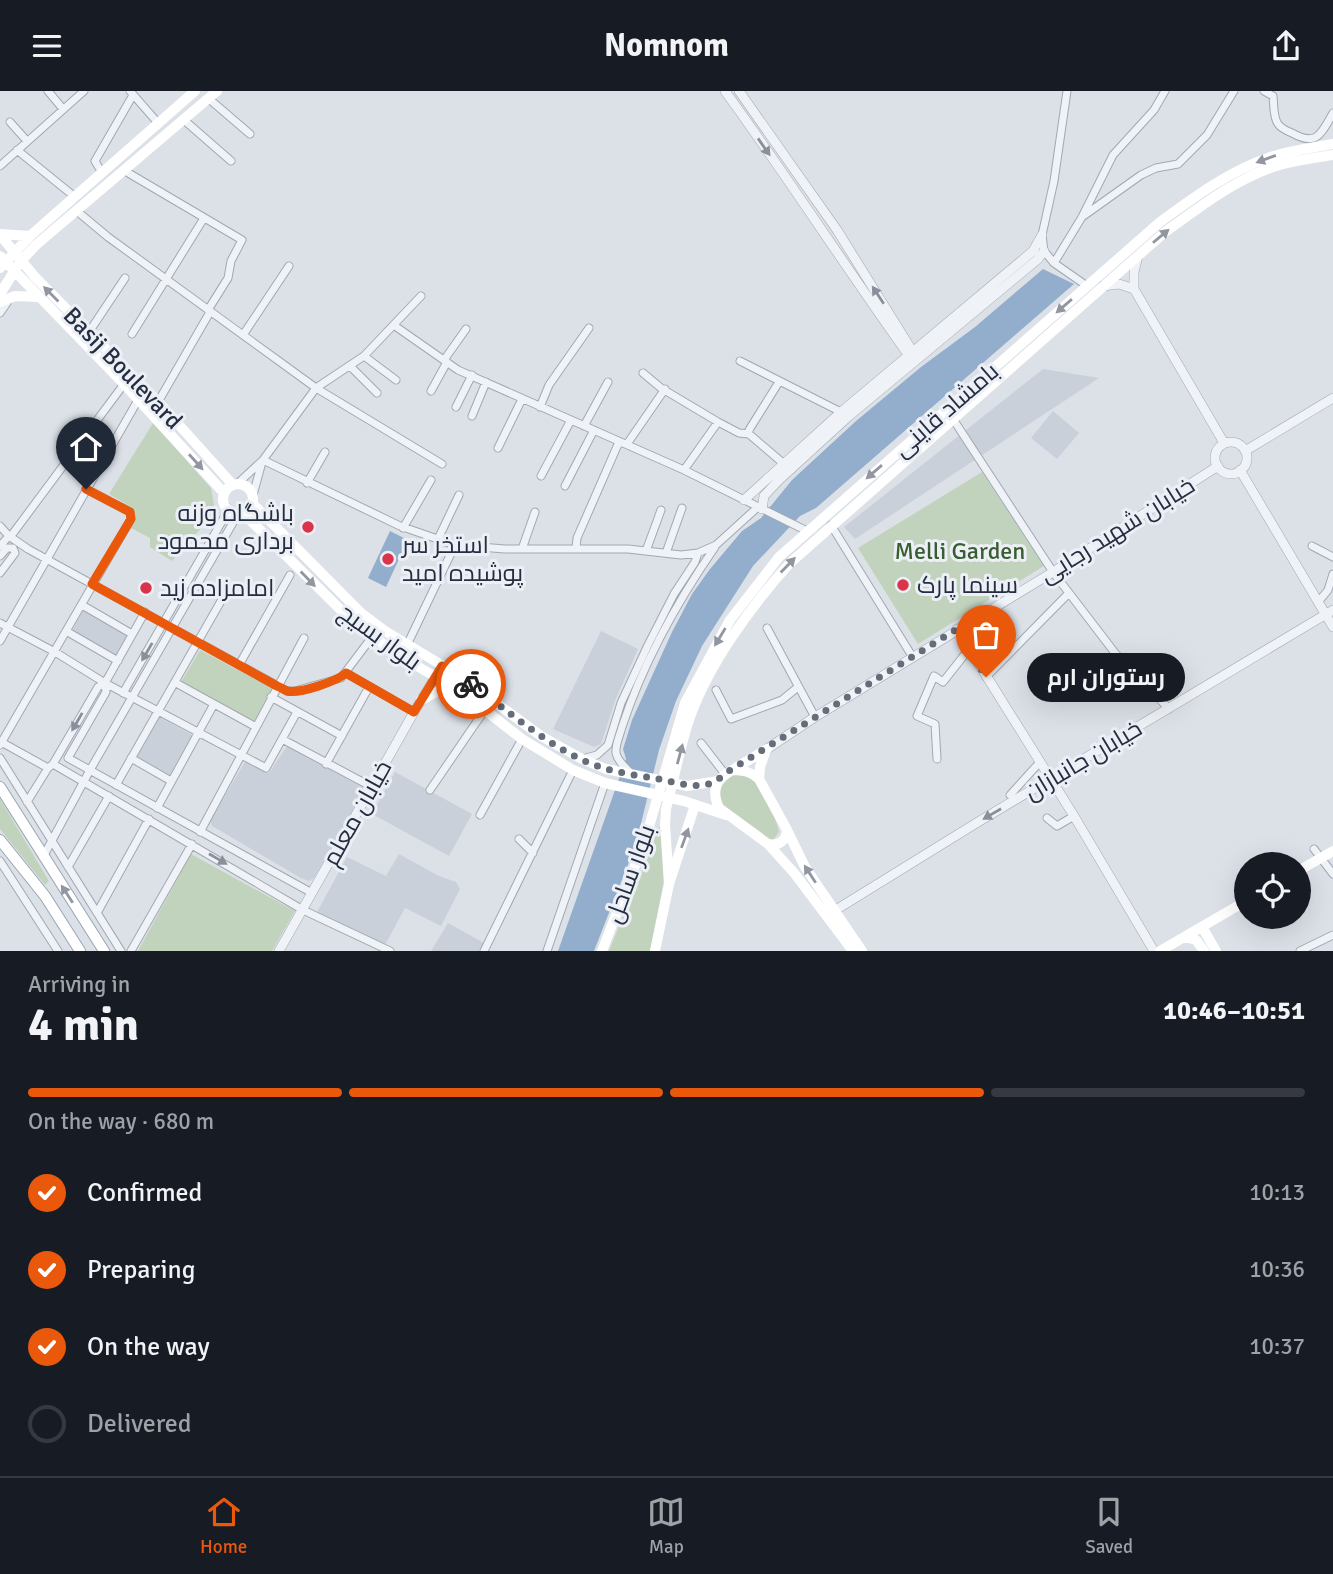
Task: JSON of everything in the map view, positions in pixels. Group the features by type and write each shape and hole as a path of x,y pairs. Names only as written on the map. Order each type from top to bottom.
{"main road":[{"path":"195,91 1,262 124,384 224,493"},
{"path":"0,294 20,262 36,246 213,95"},
{"name":"بامشاد قاینی","path":"661,780 683,724 738,627 761,594 790,563 953,419 996,373 1087,286 1160,222 1202,192 1267,158 1333,144"},
{"name":"بامشاد قاینی","path":"673,783 685,703 730,620 779,557 1165,232 1211,199 1258,173 1282,164 1333,155"},
{"path":"0,234 30,236"},
{"name":"Basij Boulevard","path":"0,234 20,262 235,484"},
{"path":"35,277 36,246"},
{"path":"4,302 15,296 38,297"},
{"path":"253,499 240,513 229,510 223,503 224,493 235,484 248,487 253,499 361,613 541,736 582,759 606,769 687,786 743,770 752,773 759,779 853,951"},
{"name":"بلوار بسیج","path":"240,513 326,597 372,637 462,692 522,739 573,770 604,783"},
{"path":"421,700 443,690 462,692"},
{"path":"767,749 725,775 715,790 719,808 768,844 862,951"},
{"path":"759,779 760,767 767,749"},
{"name":"بلوار ساحل","path":"602,951 646,837 661,780"},
{"path":"604,783 726,815"},
{"name":"بلوار ساحل","path":"669,884 665,825 673,783"},
{"path":"0,787 104,951"},
{"name":"بلوار ساحل","path":"655,951 669,884 695,805"},
{"path":"768,844 774,845 783,840 787,830"},
{"path":"0,840 45,896 80,951"},
{"path":"1311,864 1333,851"},
{"path":"1160,951 1234,908"},
{"path":"1202,927 1216,951"},
{"path":"1184,937 1195,940 1204,951"}],"street":[{"path":"47,91 63,109"},
{"path":"0,166 84,91"},
{"path":"725,91 899,336 926,342"},
{"path":"739,91 837,230 913,358"},
{"path":"744,500 841,412 895,368 913,358 926,342 1033,251 1042,235 1054,181 1067,91"},
{"path":"1054,263 1082,217 1113,155 1154,110 1164,91"},
{"path":"1082,217 1141,175 1156,168 1178,164 1207,135 1234,91"},
{"path":"1264,91 1272,96 1275,120 1279,126 1304,140 1316,138 1322,133 1333,113"},
{"path":"102,173 95,162 132,93 158,123"},
{"path":"213,95 250,134"},
{"path":"184,120 232,161"},
{"path":"10,122 27,141"},
{"path":"141,139 148,149"},
{"path":"17,150 75,197"},
{"path":"125,171 242,240 231,261 228,278 158,402"},
{"path":"78,212 108,237 316,388 442,464"},
{"path":"132,334 205,218"},
{"path":"1042,235 1044,251 1054,263 1087,286"},
{"path":"262,460 402,528 455,545 646,551 681,555 698,553 716,545 760,508 764,496 779,479 913,358 1038,259 1044,251"},
{"path":"1138,256 1134,289 1224,443"},
{"path":"243,335 289,266"},
{"path":"89,333 125,278"},
{"path":"1104,286 1119,284 1134,289"},
{"path":"235,484 262,460 316,388 363,356 421,296"},
{"path":"0,313 4,302"},
{"path":"395,325 445,361 472,376 684,470 807,531"},
{"path":"540,407 549,385 589,328"},
{"path":"430,391 445,361 466,330"},
{"path":"895,368 899,336"},
{"path":"363,356 396,380"},
{"path":"740,361 841,412"},
{"path":"350,366 377,393"},
{"path":"643,373 718,422 738,433 749,434 784,464"},
{"path":"456,407 472,376"},
{"path":"472,416 486,382"},
{"path":"584,426 608,382"},
{"path":"749,434 779,382"},
{"path":"2,551 10,536 124,384"},
{"path":"576,549 577,538 623,443 665,389"},
{"path":"1245,451 1333,398"},
{"path":"498,448 522,399"},
{"path":"0,641 138,400"},
{"path":"953,419 1053,572 1115,653 1169,709"},
{"path":"541,476 571,421"},
{"path":"684,470 718,422"},
{"path":"565,486 594,431"},
{"path":"1224,443 1237,443 1245,451 1246,463 1240,470 1226,473 1217,466 1215,453 1224,443"},
{"path":"307,483 325,452"},
{"path":"253,499 262,460"},
{"name":"خیابان شهید رجایی","path":"767,749 912,656 1053,572 1217,466"},
{"path":"1240,470 1319,601 1329,612 1333,627"},
{"path":"402,528 431,480"},
{"path":"86,489 130,512 131,519 2,744 84,782 303,910 390,951"},
{"path":"438,539 458,495"},
{"path":"124,693 225,516 226,506"},
{"path":"666,553 682,508"},
{"path":"646,551 661,510"},
{"path":"522,549 535,512"},
{"path":"44,857 90,770 240,513"},
{"path":"831,525 912,656"},
{"path":"0,526 10,536 48,559 287,691 335,681 346,673 372,637"},
{"path":"407,645 455,545"},
{"path":"582,759 614,745 659,640 679,601 716,545"},
{"path":"1312,546 1333,557"},
{"path":"0,573 15,553 12,547 2,551"},
{"path":"633,774 619,760 614,745 621,703 642,656 698,553"},
{"path":"1319,601 1328,590 1333,574"},
{"path":"239,665 290,575"},
{"path":"986,677 1069,593"},
{"path":"116,785 225,594"},
{"path":"82,605 132,634"},
{"path":"27,802 98,687 104,683 118,661 145,612"},
{"name":"خیابان جانبازان","path":"831,914 1329,612"},
{"path":"0,623 55,652 104,683 266,768 297,712"},
{"path":"767,628 815,717"},
{"path":"957,629 1074,816 1154,951"},
{"path":"66,631 118,661"},
{"path":"200,832 304,638"},
{"path":"937,759 935,724 917,716 934,676 943,682 969,649"},
{"name":"خیابان معلم","path":"279,951 442,666"},
{"path":"346,673 414,712"},
{"path":"104,683 106,691 68,758 312,893"},
{"path":"176,683 256,727"},
{"path":"326,764 369,687"},
{"path":"716,690 731,719 782,700 798,687"},
{"path":"271,697 342,736"},
{"path":"156,808 214,704"},
{"path":"430,790 484,711"},
{"path":"282,739 372,787"},
{"path":"480,815 522,739"},
{"path":"701,743 725,775"},
{"path":"0,758 121,951"},
{"path":"131,758 171,781"},
{"path":"1010,795 1040,762"},
{"path":"484,951 573,770"},
{"path":"547,951 604,783"},
{"path":"68,867 109,796"},
{"path":"1047,818 1057,826 1074,816"},
{"path":"97,913 149,819"},
{"path":"519,839 533,853"},
{"path":"131,951 191,844"},
{"path":"1314,849 1333,874"},
{"path":"0,861 58,951"},
{"path":"284,897 291,883"},
{"path":"1300,951 1333,935"}],"shaded area":[{"path":"1043,369 1099,378 855,539 844,527"},
{"path":"1053,411 1079,433 1057,459 1031,438"},
{"path":"84,609 128,635 116,656 72,631"},
{"path":"601,631 638,649 615,701 601,744 594,747 553,729"},
{"path":"159,717 192,735 170,775 137,757"},
{"path":"287,746 365,789 314,878 309,881 212,826 210,821 246,760 269,773"},
{"path":"395,772 472,814 449,856 372,814"},
{"path":"399,854 439,876 456,882 460,889 441,926 405,908 385,945 317,912 347,857 386,876"},
{"path":"448,923 484,943 479,951 431,951"}],"green space":[{"path":"153,423 211,488 214,505 212,516 172,561 150,547 150,538 131,528 136,520 134,509 109,494"},
{"name":"Melli Garden","path":"982,472 1044,566 918,644 858,548"},
{"path":"200,650 274,689 256,724 181,682"},
{"path":"735,774 747,774 763,793 779,832 773,840 762,836 722,807 718,788 725,779"},
{"path":"0,799 49,881 45,885 0,829"},
{"path":"659,827 664,880 650,951 609,951"},
{"path":"191,854 295,911 272,951 138,951"}],"water":[{"path":"1043,269 1074,284 816,508 800,516 753,566 702,646 676,701 659,750 636,844 594,951 558,951 626,759 623,749 632,720 692,594 742,531 761,518 792,480 856,421 975,327"},
{"name":"استخر سر پوشیده امید","path":"390,531 408,540 386,587 368,578"}],"way so far":[{"path":"471,684 541,736 582,759 606,769 687,786 700,786 718,781 724,774 957,629 986,677"}],"place":[{"name":"باشگاه وزنه برداری محمود","path":"308,527"},
{"name":"استخر سر پوشیده امید","path":"388,559"},
{"name":"سینما پارک","path":"903,585"},
{"name":"امامزاده زید","path":"146,588"},
{"name":"رستوران ارم","path":"986,677"}],"route":[{"path":"86,489 130,512 131,519 92,584 277,686 287,691 295,691 335,681 346,673 414,712 442,666 471,684"}]}
